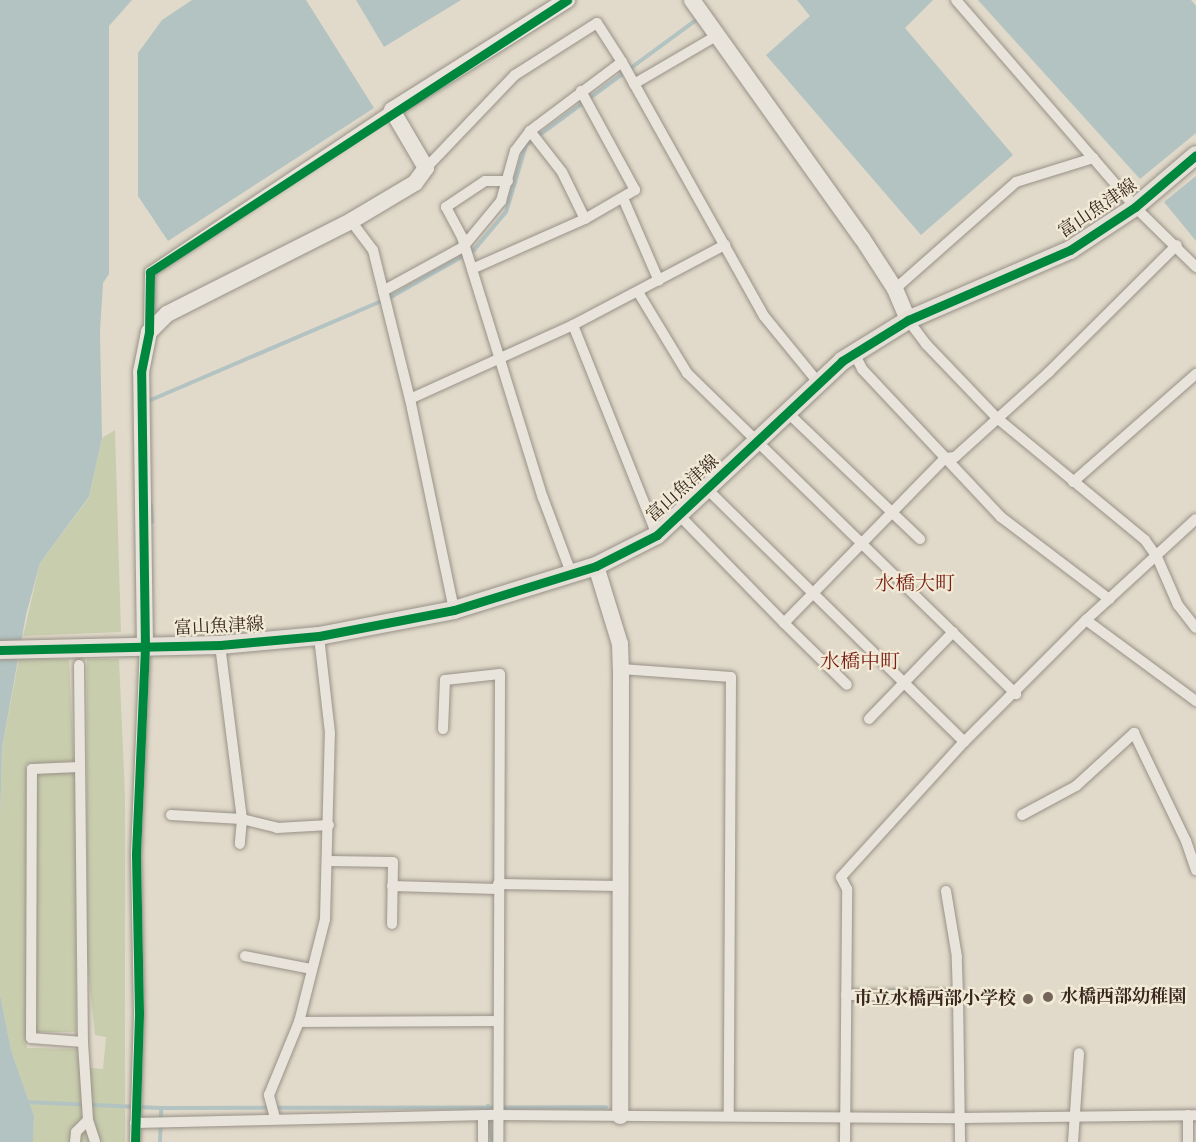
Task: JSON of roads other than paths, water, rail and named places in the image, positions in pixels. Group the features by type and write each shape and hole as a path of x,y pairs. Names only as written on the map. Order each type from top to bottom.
{"main road":[{"name":"富山魚津線","path":"0,650 220,645 319,636 454,610 596,566 657,535 708,490 817,381 854,353 908,320 1070,250 1141,203 1196,155"}],"street":[{"path":"135,1142 136,853 145,647 141,372 149,332 150,272 392,110 567,0"},
{"path":"692,0 895,290 908,320 926,344 997,418 1145,540 1157,557 1178,605 1196,628"},
{"path":"956,0 1093,158 1141,203 1196,267"},
{"path":"149,332 167,314 399,195 515,75 597,24 622,62 764,316 817,381"},
{"path":"634,84 718,35"},
{"path":"383,291 463,247 501,201 515,151 530,131 622,62"},
{"path":"472,269 585,219 635,190 581,91"},
{"path":"392,110 426,168"},
{"path":"530,131 561,172 585,219"},
{"path":"895,290 1016,182 1093,158"},
{"path":"508,181 485,181 446,207 472,269 499,361 572,575"},
{"path":"623,198 659,281"},
{"path":"351,221 373,250 410,399 454,610"},
{"path":"410,399 499,361 573,325 725,245"},
{"path":"784,623 860,542 945,458 955,457 1049,372 1177,245"},
{"path":"638,292 687,373 1016,694"},
{"path":"573,325 657,535"},
{"path":"854,353 862,369 1001,518 1109,599"},
{"path":"1073,482 1196,374"},
{"path":"787,412 920,539"},
{"path":"708,490 964,742"},
{"path":"680,516 847,685"},
{"path":"845,1142 847,889 841,877 964,742 1016,694 1086,620 1196,519"},
{"path":"596,566 620,644 620,1116"},
{"path":"1086,620 1196,701"},
{"path":"869,719 953,632"},
{"path":"275,1118 269,1095 300,1022 311,969 325,919 329,861 330,733 319,636"},
{"path":"220,645 242,819 240,844"},
{"path":"79,665 83,1042 88,1120 95,1142"},
{"path":"621,669 731,677 729,1116"},
{"path":"443,729 444,680 500,674 496,1021 498,1142"},
{"path":"1022,815 1076,786 1134,733 1186,841 1196,870"},
{"path":"80,767 32,769 31,1038 83,1042"},
{"path":"171,815 242,819 277,828 329,825"},
{"path":"329,861 393,862 392,924"},
{"path":"392,886 619,886"},
{"path":"946,891 957,957 960,1142"},
{"path":"245,956 311,969"},
{"path":"846,995 958,995"},
{"path":"300,1022 496,1021"},
{"path":"1073,1142 1079,1053"},
{"path":"135,1123 483,1115 1074,1119 1192,1115 1188,1142"},
{"path":"483,1115 483,1142"},
{"path":"75,1142 76,1132 88,1120"}],"waterway":[{"path":"146,402 389,298 474,250 506,212 526,145 695,21"},
{"path":"151,505 152,522"},
{"path":"25,1102 161,1108 606,1107"},
{"path":"488,1106 492,1142"},
{"path":"160,1142 161,1108"}],"place":[{"name":"水橋西部幼稚園","path":"1048,997"},
{"name":"市立水橋西部小学校","path":"1028,999"}],"district":[{"name":"水橋大町","path":"915,584"},
{"name":"水橋中町","path":"860,662"}]}
